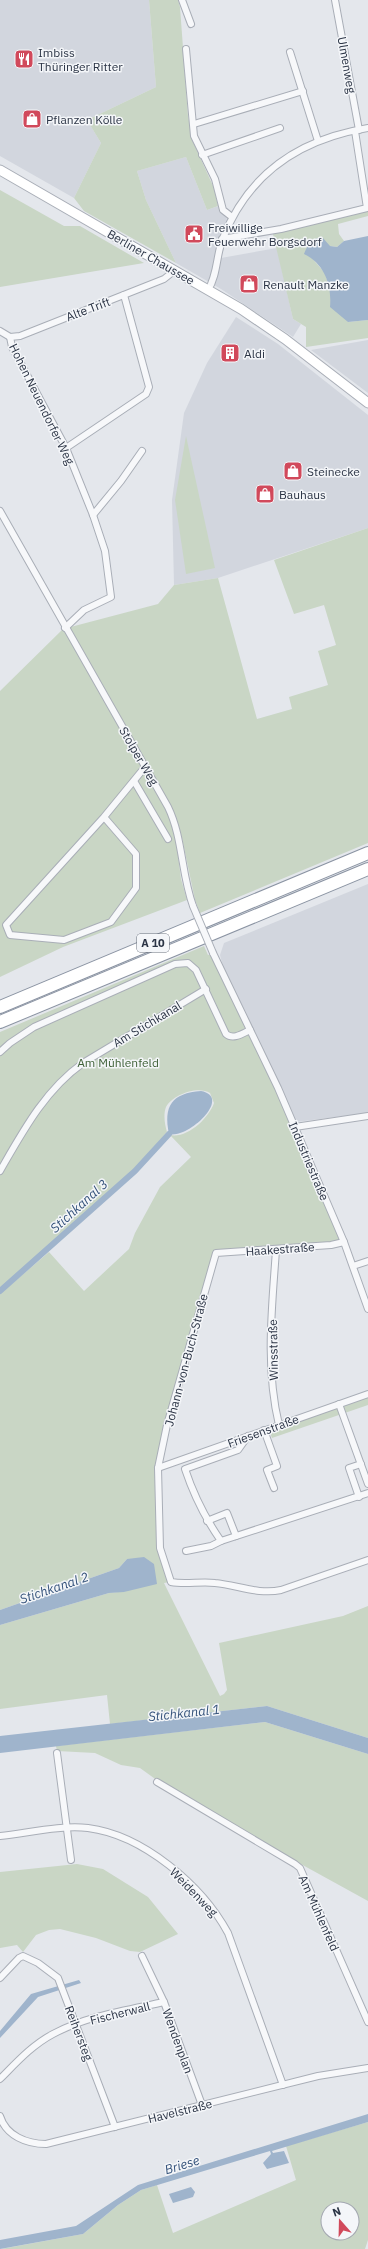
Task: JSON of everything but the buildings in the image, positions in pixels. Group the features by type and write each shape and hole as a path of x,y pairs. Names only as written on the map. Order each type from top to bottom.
{"highway":[{"name":"A 10","path":"0,1007 368,853"},
{"name":"A 10","path":"0,1022 368,868"}],"main road":[{"name":"Berliner Chaussee","path":"0,170 247,312 368,403"}],"street":[{"path":"182,0 190,24"},
{"name":"Ulmenweg","path":"222,239 282,228 367,208 357,130 335,0"},
{"path":"186,49 194,136 215,179 223,210 232,217"},
{"path":"290,52 318,141"},
{"path":"194,124 303,91"},
{"path":"202,155 280,128"},
{"path":"208,290 214,279 222,239 232,217 248,193 261,178 292,154 318,141 368,128"},
{"name":"Alte Trift","path":"10,337 20,336 169,277 174,271"},
{"path":"66,448 146,394 149,387 124,295"},
{"path":"0,331 10,337"},
{"name":"Hohen Neuendorfer Weg","path":"10,337 12,347 66,448 93,515 105,551 110,597 84,610 65,628"},
{"path":"93,515 121,481 142,451"},
{"name":"Stolper Weg","path":"0,511 145,767 175,823 184,877 193,906 242,1016"},
{"path":"104,817 136,854 136,888 111,922 64,940 10,934 6,925 104,817 145,767"},
{"path":"134,781 168,839"},
{"path":"0,1052 10,1043 34,1027 169,965 182,963 192,965 206,989 226,1034 229,1036 235,1036 250,1030"},
{"name":"Am Stichkanal","path":"0,1171 29,1120 68,1074 83,1062 206,989"},
{"name":"Industriestraße","path":"242,1016 269,1068 295,1127 344,1242 368,1309"},
{"path":"295,1127 368,1116"},
{"name":"Haakestraße","path":"216,1253 276,1250 331,1245 344,1242"},
{"name":"Winsstraße","path":"276,1250 270,1343 275,1408 279,1425"},
{"name":"Johann-von-Buch-Straße","path":"216,1253 167,1425 158,1468 160,1548 171,1582 184,1584 215,1583 275,1592 368,1560"},
{"path":"353,1266 368,1261"},
{"name":"Friesenstraße","path":"158,1468 368,1394"},
{"path":"339,1404 368,1484"},
{"path":"264,1430 277,1466 267,1470 274,1488"},
{"path":"221,1541 207,1521 195,1498 185,1469 238,1450 248,1436"},
{"path":"359,1497 349,1468 361,1464"},
{"path":"186,1551 211,1546 221,1541 368,1493"},
{"path":"207,1521 227,1514 236,1536"},
{"path":"57,1753 71,1860"},
{"name":"Am Mühlenfeld","path":"157,1782 296,1864 300,1868 368,2022"},
{"name":"Weidenweg","path":"0,1836 67,1828 87,1828 109,1832 134,1842 170,1867 217,1914 237,1956 283,2084"},
{"name":"Reihersteg","path":"0,1978 19,1958 23,1956 53,1973 60,1983 115,2127"},
{"name":"Wendenplan","path":"142,1956 164,2002 202,2105"},
{"name":"Fischerwall","path":"0,2080 39,2042 53,2034 76,2024 164,2002"},
{"name":"Havelstraße","path":"0,2118 14,2135 34,2144 46,2144 283,2084 368,2068"}],"shaded area":[{"path":"0,0 149,0 156,87 87,120 101,143 74,198 0,156"},
{"path":"186,157 207,210 224,204 229,232 221,258 277,248 293,319 301,324 293,337 221,289 176,263 146,200 137,171"},
{"path":"236,317 278,344 368,415 368,528 218,578 174,585 172,500 184,413 207,363"},
{"path":"368,340 368,393 311,350"},
{"path":"368,884 368,1113 296,1122 225,974 220,955 224,943"}],"green space":[{"path":"149,0 178,0 180,7 188,116 193,142 214,188 218,206 207,210 186,157 137,171 146,200 176,263 84,211 74,198 101,143 87,120 156,87"},
{"path":"0,190 64,226 80,226 144,263 0,287"},
{"path":"368,210 368,216 338,224 339,234 344,241 337,247 330,246 311,257 325,273 331,293 348,322 368,320 368,338 306,347 306,327 293,319 272,230"},
{"path":"186,436 215,568 186,574 175,500"},
{"path":"368,528 368,843 200,913 195,900 182,838 176,839 181,879 187,900 63,947 0,977 0,691 63,629 158,604 174,585 218,578 257,719 292,709 289,697 328,685 318,651 336,645 324,605 294,614 274,560"},
{"path":"204,946 208,955 211,954 227,990 259,1051 340,1240 330,1243 213,1255 156,1469 158,1547 170,1582 164,1583 220,1696 227,1690 219,1643 343,1616 368,1606 368,1738 267,1706 110,1724 107,1695 0,1709 0,1625 109,1593 127,1591 127,1559 119,1568 0,1610 0,1294 49,1252 84,1291 129,1249 135,1233 160,1187 191,1157 170,1135 183,1134 190,1131 202,1121 214,1103 210,1093 199,1090 186,1092 179,1095 169,1103 165,1110 167,1132 135,1169 0,1288 0,1032"},
{"path":"368,1396 368,1405 272,1438 269,1430"},
{"path":"265,1722 368,1754 368,1901 299,1863 158,1781 140,1768 121,1765 95,1753 57,1751 56,1746"},
{"path":"77,1864 103,1869 148,1897 178,1934 140,1952 130,1951 96,1938 60,1929 49,1930 36,1935 23,1952 17,1945 0,1948 0,1872"},
{"path":"368,2122 368,2240 365,2249 1,2249 83,2234 118,2205 141,2190 157,2185 173,2233 296,2180 286,2146"}],"water":[{"path":"368,236 368,320 348,322 330,307 330,291 326,276 311,258 304,254 310,242 318,238 322,237 330,246 337,247 344,241"},
{"path":"201,1091 210,1095 212,1101 210,1109 204,1117 187,1130 177,1134 169,1134 167,1116 172,1103 183,1095"},
{"path":"144,1557 154,1564 157,1584 124,1592 109,1593 0,1625 0,1610 119,1568 127,1559"},
{"path":"267,1706 368,1738 368,1754 265,1722 0,1753 0,1736"},
{"path":"79,1980 81,1983 38,1997 0,2038 0,2031 31,1994"},
{"path":"368,2114 368,2122 272,2151 273,2153 284,2151 289,2163 267,2169 263,2163 271,2154 270,2151 141,2190 118,2205 83,2234 0,2249 0,2240 76,2226 138,2185"},
{"path":"191,2187 195,2192 193,2197 173,2203 169,2194"}],"waterway":[{"name":"Stichkanal 3","path":"0,1291 135,1171 169,1134"}],"place":[{"name":"Imbiss Thüringer Ritter","path":"24,59"},
{"name":"Pflanzen Kölle","path":"32,119"},
{"name":"Freiwillige Feuerwehr Borgsdorf","path":"194,234"},
{"name":"Renault Manzke","path":"249,284"},
{"name":"Aldi","path":"230,353"},
{"name":"Steinecke","path":"293,471"},
{"name":"Bauhaus","path":"265,494"}],"water label":[{"name":"Stichkanal 2","path":"54,1588"},
{"name":"Stichkanal 1","path":"184,1713"},
{"name":"Briese","path":"182,2165"}]}
